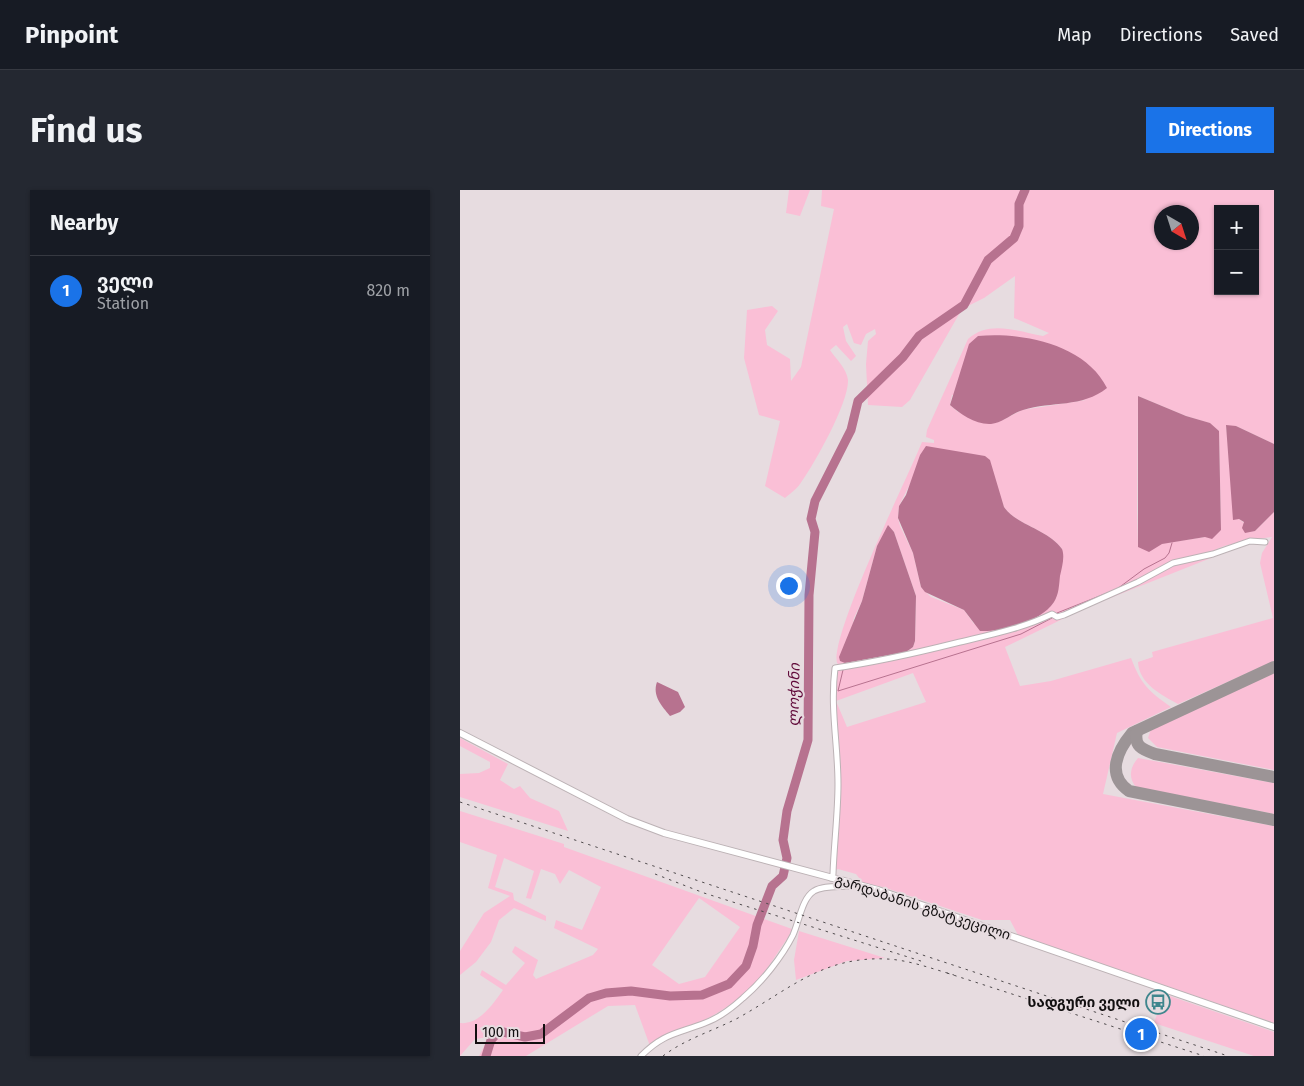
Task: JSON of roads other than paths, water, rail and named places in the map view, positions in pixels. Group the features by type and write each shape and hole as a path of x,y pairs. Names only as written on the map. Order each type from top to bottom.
{"main road":[{"name":"გარდაბანის გზატკეცილი","path":"460,733 627,819 664,833 856,885 982,925 1274,1027"}],"street":[{"path":"831,878 833,874 838,784 832,692 835,668 876,662 992,636 1020,628 1052,614 1057,617 1064,616 1138,582 1173,563 1213,554 1250,541 1266,542"},
{"path":"641,1056 667,1035 706,1023 728,1010 756,987 792,935 808,898 814,891 822,888 844,888 856,885"}],"waterway":[{"name":"ლოჭინი","path":"486,1056 491,1040 499,1031 525,1037 541,1034 589,998 606,993 631,991 670,996 702,995 729,984 746,966 753,946 757,925 772,886 783,876 787,858 783,840 787,811 808,740 809,595 815,532 811,519 815,501 851,430 858,401 903,357 919,336 964,305 988,260 1014,238 1019,226 1019,204 1025,190"},
{"path":"1117,589 1144,569 1165,558 1169,553 1172,543"},
{"path":"1057,613 1107,593"},
{"path":"843,670 838,691 1021,634 1052,618"}],"railway":[{"path":"460,802 1228,1056"},
{"path":"655,874 704,893 924,962"},
{"path":"663,1056 690,1040 738,1018 808,976 844,963 864,959 887,959 921,965 954,975"},
{"path":"947,973 1204,1056"}],"place":[{"name":"სადგური ველი","path":"1158,1002"},
{"name":"ველი","path":"1141,1034"}]}
